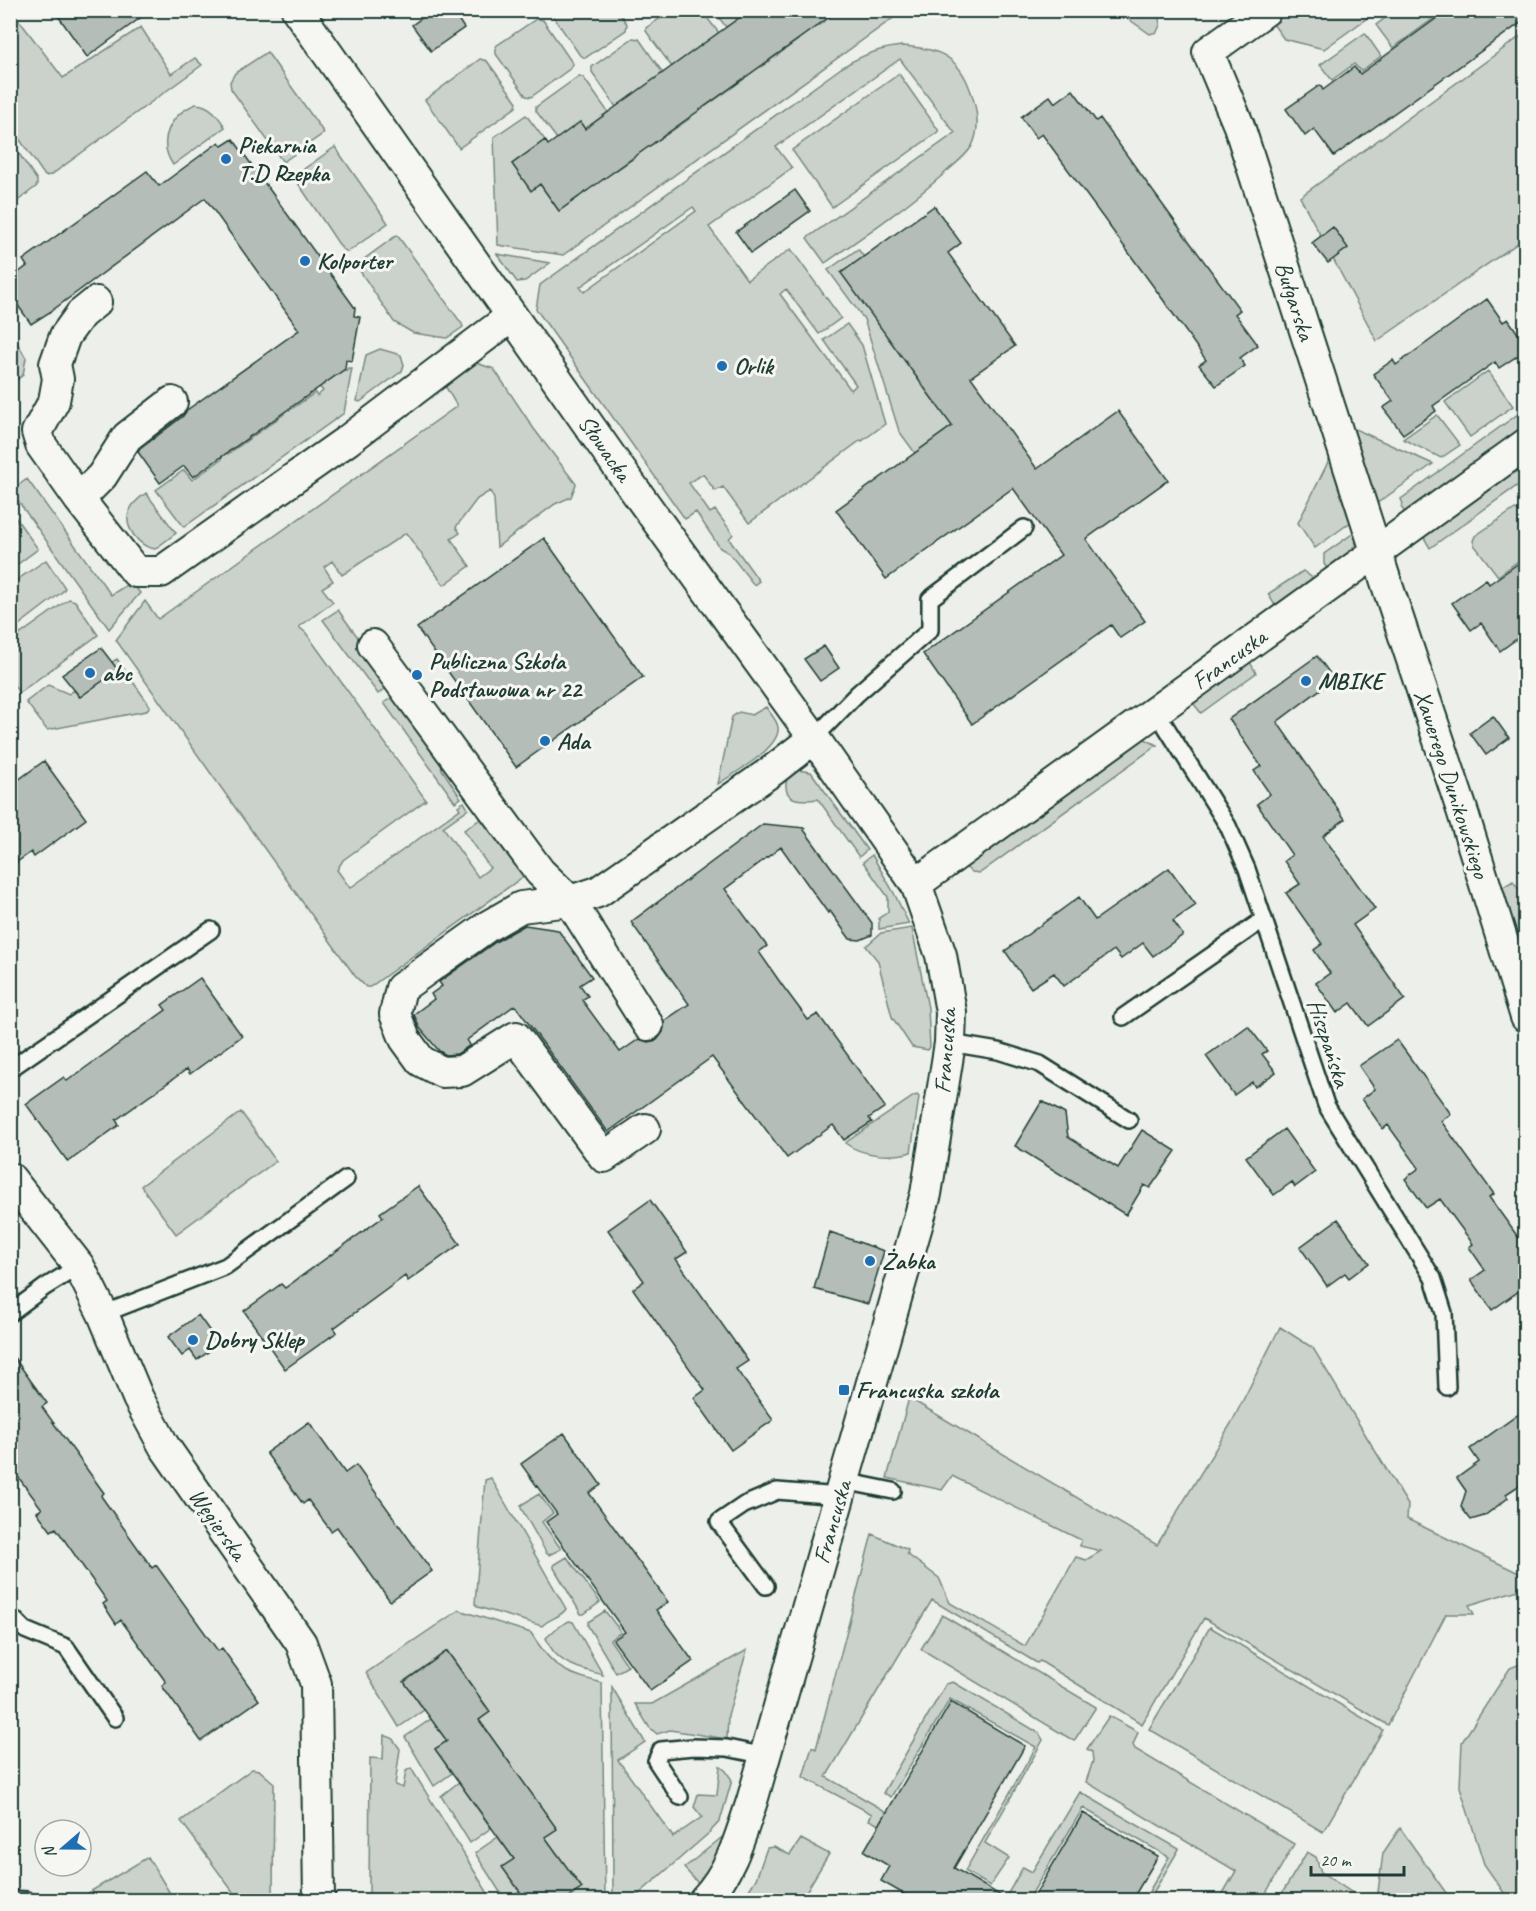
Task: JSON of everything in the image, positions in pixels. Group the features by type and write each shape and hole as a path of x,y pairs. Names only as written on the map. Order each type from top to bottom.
{"street":[{"name":"Bułgarska","path":"1266,10 1208,52 1239,126 1376,552"},
{"name":"Słowacka","path":"297,11 916,884"},
{"path":"96,302 81,314 65,336 55,364 58,379 54,401 37,432 41,445 135,572 161,572 348,440 512,316"},
{"path":"79,499 102,476 127,437 172,402"},
{"name":"Francuska","path":"704,1900 725,1874 734,1856 766,1756 921,1216 946,1080 951,1012 941,955 916,884 1526,444"},
{"name":"Xawerego Dunikowskiego","path":"1376,552 1462,810 1526,1017"},
{"path":"373,645 540,872 570,901 648,1025"},
{"path":"645,1129 604,1157 516,1036 462,1071 442,1072 421,1061 405,1039 395,1014 401,988 488,926 521,907 570,901 598,892 764,776 814,738"},
{"name":"Węgierska","path":"10,1178 79,1266 104,1314 138,1398 164,1446 301,1643 316,1684 319,1900"}],"lane":[{"path":"814,738 857,694 930,630 930,599 1024,528"},
{"name":"Hiszpańska","path":"1156,711 1228,826 1247,869 1326,1106 1433,1278 1444,1313 1447,1388"},
{"path":"1123,1017 1264,919"},
{"path":"10,1069 210,930"},
{"path":"950,1043 998,1051 1040,1064 1129,1120"},
{"path":"104,1314 226,1266 346,1179"},
{"path":"10,1313 79,1266"},
{"path":"766,1586 719,1522 744,1505 777,1491 842,1489 893,1491"},
{"path":"10,1615 25,1630 66,1647 115,1718"},
{"path":"680,1797 656,1761 661,1750 693,1747 727,1748 766,1756"},
{"path":"10,1899 27,1900"}],"shaded area":[{"path":"701,10 719,33 672,67 646,28 671,11"},
{"path":"1396,10 1433,11 1437,16 1393,48 1376,25"},
{"path":"10,11 63,78 141,27 171,74 195,58 202,65 51,175 45,176 11,127"},
{"path":"551,11 618,11 627,24 626,30 585,58 579,54"},
{"path":"714,11 750,11 726,27"},
{"path":"833,11 903,11 563,255 498,245 494,137 526,115 545,140 512,164 531,190 540,184 559,211 579,197 576,193 634,158 631,153 651,145 689,119 686,114 702,102 706,106 744,79 741,74 757,62 761,67 798,40 795,35 812,23 815,28 834,14"},
{"path":"1117,11 1158,11 1160,25 1157,32 1150,34"},
{"path":"1283,11 1377,11 1324,49 1284,39 1270,20"},
{"path":"536,19 543,20 573,64 571,68 531,97 526,96 496,54 496,46"},
{"path":"1365,33 1381,56 1361,71 1354,64 1332,80 1320,65"},
{"path":"1525,33 1525,238 1377,341 1300,197"},
{"path":"633,38 639,39 663,73 616,107 592,72 592,67"},
{"path":"902,46 924,48 942,54 957,65 963,74 977,115 975,138 964,157 902,208 825,263 807,238 955,133 900,59 776,147 792,168 709,227 747,280 791,249 841,318 819,334 786,289 780,294 851,390 856,385 824,340 847,324 862,345 885,424 749,523 723,487 715,491 703,474 689,483 710,513 715,510 733,534 729,539 759,581 754,585 729,553 720,548 696,512 685,519 536,309 540,285 841,68 870,53","holes":["693,207 696,211 584,292 580,287"]},
{"path":"267,52 324,133 283,162 231,89 230,82 235,73"},
{"path":"480,59 487,61 517,102 516,107 459,148 425,100"},
{"path":"899,74 939,131 832,207 792,150"},
{"path":"579,76 583,77 608,112 585,129 580,122 557,139 536,111 536,107"},
{"path":"196,104 210,109 225,127 173,165 166,146 169,129 179,114"},
{"path":"11,142 37,180 37,186 11,206"},
{"path":"335,147 388,223 348,252 342,249 294,176"},
{"path":"397,235 462,324 463,327 447,338 413,333 394,322 356,265"},
{"path":"858,249 864,257 842,273 935,403 963,418 915,453 899,431 864,319 828,270"},
{"path":"497,254 550,263 525,281 517,282"},
{"path":"11,332 26,358 23,375 11,384"},
{"path":"380,349 401,355 404,365 402,371 360,402 357,401 366,355"},
{"path":"476,363 494,369 534,429 576,484 571,497 555,504 497,547 494,499 490,491 477,499 456,527 460,533 451,539 470,566 444,585 406,533 342,575 332,561 324,567 333,581 322,588 333,602 299,627 306,633 426,800 343,860 337,870 350,888 460,809 458,806 464,802 468,809 443,827 478,877 490,868 464,830 482,818 450,775 455,770 513,850 511,858 524,876 370,987 366,987 355,976 116,640 145,601 158,619 457,406 444,384"},
{"path":"338,367 346,371 352,368 344,413 184,527 156,490 184,470 192,480 222,459 219,453 225,449 228,454 284,414 281,410 287,406 290,410 315,393 317,396 323,391 316,383"},
{"path":"1488,371 1513,406 1470,437 1445,402"},
{"path":"1525,409 1525,427 1405,513 1401,507 1403,504 1401,499"},
{"path":"1437,415 1460,445 1441,458 1403,439"},
{"path":"1355,429 1433,464 1373,506 1349,433"},
{"path":"1334,450 1355,519 1315,548 1298,523"},
{"path":"1525,462 1525,480 1430,548 1423,536"},
{"path":"27,479 111,595 131,582 140,593 109,629 11,491"},
{"path":"146,493 176,533 155,549 138,540 128,523 131,507"},
{"path":"1515,509 1520,511 1525,518 1525,563 1522,558 1498,576 1473,541 1475,536"},
{"path":"10,510 38,549 11,569 10,569"},
{"path":"1358,530 1352,549 1328,570 1324,564 1324,554"},
{"path":"46,560 65,588 11,631 11,584"},
{"path":"1303,571 1314,579 1276,607 1268,594"},
{"path":"69,599 75,601 98,635 19,693 13,684 11,686 11,641"},
{"path":"338,610 392,684 378,694 323,620"},
{"path":"117,659 150,706 146,711 47,730 26,702 48,685 69,694 74,690 79,697 117,670 112,662"},
{"path":"1250,662 1256,673 1201,713 1193,703"},
{"path":"399,692 449,762 441,768 461,798 455,802 384,703"},
{"path":"766,707 775,719 778,727 777,735 755,760 718,784 732,717 739,712 752,715"},
{"path":"1143,738 1157,745 980,873 972,872 965,867"},
{"path":"797,770 811,772 867,850 859,857 818,799 799,800 787,792 787,778"},
{"path":"872,855 909,924 879,929 879,918 888,912 888,897 863,862"},
{"path":"1513,881 1525,898 1525,935 1517,941 1498,890"},
{"path":"912,928 928,1008 930,1047 928,1050 912,1047 892,1017 878,961 866,946 881,933"},
{"path":"914,1096 919,1097 911,1152 877,1155 860,1151 845,1143"},
{"path":"241,1112 276,1161 176,1234 141,1186"},
{"path":"1280,1327 1313,1348 1408,1505 1407,1519 1525,1576 1525,1588 1469,1605 1474,1614 1446,1614 1388,1725 1204,1618 1142,1724 1040,1661 1037,1663 932,1600 826,1777 887,1812 879,1825 869,1820 872,1814 803,1777 812,1747 816,1749 872,1534 908,1550 907,1554 939,1578 950,1603 1025,1646 1076,1557 1086,1560 1101,1551 1080,1546 1081,1540 952,1476 942,1490 887,1478 909,1398 1157,1545 1232,1422"},
{"path":"491,1478 566,1609 542,1626 478,1607 475,1604 485,1480"},
{"path":"539,1494 553,1513 542,1522 561,1549 549,1555 521,1508 521,1505"},
{"path":"567,1557 600,1602 584,1614 581,1614 554,1568 554,1565"},
{"path":"459,1610 531,1633 546,1654 560,1667 578,1676 602,1683 605,1900 565,1900 582,1888 545,1837 556,1829 479,1720 490,1711 447,1651 404,1681 424,1710 399,1727 366,1673"},
{"path":"605,1611 621,1632 610,1640 628,1666 616,1673 588,1626 588,1622"},
{"path":"942,1615 1096,1707 1074,1741 921,1649"},
{"path":"569,1621 573,1622 603,1675 569,1664 550,1647 546,1638"},
{"path":"1210,1627 1383,1730 1323,1832 1149,1729"},
{"path":"747,1650 728,1715 727,1739 670,1730 657,1734 649,1727 635,1704 652,1704"},
{"path":"1525,1662 1525,1900 1509,1900 1484,1864 1460,1787 1462,1742 1510,1668"},
{"path":"953,1682 1039,1733 1043,1740 985,1843 1009,1858 990,1886 965,1871 1036,1747 950,1699 891,1797 883,1793 946,1684"},
{"path":"612,1687 645,1742 618,1760 673,1837 702,1817 694,1807 698,1794 717,1795 720,1766 732,1780 720,1821 632,1900 614,1900 613,1895"},
{"path":"1109,1716 1138,1732 1133,1745 1135,1749 1294,1844 1262,1900 1219,1900 1236,1871 1086,1782 1093,1761 1092,1752 1087,1749"},
{"path":"431,1719 447,1741 435,1749 452,1773 434,1786 405,1737"},
{"path":"384,1735 392,1738 400,1749 395,1785 403,1788 406,1771 411,1768 492,1900 372,1900 369,1894 370,1758 383,1759"},
{"path":"252,1769 259,1770 274,1783 273,1896 268,1900 239,1900 181,1821"},
{"path":"459,1782 491,1828 470,1843 441,1796"},
{"path":"1080,1792 1179,1849 1149,1900 1144,1900 1169,1857 1083,1808 1028,1900 1012,1900 1006,1897 1023,1867 1032,1872"},
{"path":"1400,1828 1451,1900 1377,1900 1383,1853"},
{"path":"726,1834 716,1857 698,1883 684,1868"},
{"path":"498,1837 514,1859 520,1891 505,1900 475,1853"},
{"path":"801,1839 829,1854 801,1900 751,1900 749,1890 756,1879 767,1848 774,1847 790,1855"},
{"path":"1307,1852 1316,1857 1321,1872 1363,1900 1278,1900"},
{"path":"148,1857 174,1900 86,1900 83,1896"}],"building":[{"path":"54,10 151,10 87,57"},
{"path":"433,10 452,10 464,28 431,51 412,25"},
{"path":"750,10 839,10 559,211 540,184 531,191 512,164 545,140 548,145 580,122 585,129"},
{"path":"1448,10 1526,10 1526,19 1334,156 1314,129 1305,136 1286,109 1320,85 1323,90 1354,67 1360,74"},
{"path":"1073,90 1096,121 1100,118 1240,310 1235,314 1258,345 1240,358 1245,366 1216,386 1199,365 1206,360 1164,301 1042,134 1036,138 1021,117 1050,96 1055,103"},
{"path":"233,139 355,308 354,316 360,317 352,361 346,360 345,369 193,477 184,466 160,483 138,452 140,449 183,416 187,410 299,330 205,198 31,324 10,294 10,279 27,266 23,260 147,171 159,186 219,142 222,146"},
{"path":"795,190 810,211 751,253 736,232"},
{"path":"934,206 961,243 948,253 1015,346 971,377 1037,469 1118,411 1168,480 1086,539 1145,621 1120,638 1111,625 972,724 923,654 1061,555 1013,488 886,579 836,510 952,426 841,273"},
{"path":"1333,227 1348,248 1328,263 1312,243"},
{"path":"1487,299 1503,322 1508,319 1526,345 1526,350 1499,368 1495,362 1433,406 1436,411 1403,434 1383,408 1393,401 1373,374 1393,360 1396,365"},
{"path":"544,538 643,677 516,767 417,628"},
{"path":"1526,558 1526,632 1500,651 1481,623 1471,630 1452,603 1486,579 1489,584"},
{"path":"824,646 839,668 820,681 804,659"},
{"name":"abc","path":"101,648 118,670 80,697 62,675"},
{"path":"1317,656 1334,679 1277,722 1345,819 1323,836 1375,909 1353,925 1405,999 1368,1026 1351,1003 1337,1013 1316,983 1330,973 1314,950 1322,944 1286,893 1300,884 1284,861 1292,855 1257,804 1270,794 1254,771 1261,766 1229,719"},
{"path":"1493,716 1509,738 1486,755 1470,733"},
{"path":"44,761 86,819 34,857 31,852 10,867 10,786"},
{"path":"763,824 806,828 804,830 872,923 872,935 860,940 850,939 830,911 828,913 781,847 725,889 767,946 759,952 782,985 808,1020 818,1014 885,1107 869,1118 872,1122 844,1140 833,1125 787,1158 712,1057 608,1132 515,1005 467,1040 470,1045 457,1054 446,1055 439,1051 419,1027 414,1014 434,999 431,994 442,986 439,982 497,941 525,925 558,930 592,977 580,985 588,996 582,1000 620,1052 639,1039 648,1042 657,1040 663,1032 664,1021 689,1004 631,922"},
{"path":"1169,868 1196,905 1173,921 1183,935 1153,956 1143,943 1121,959 1114,950 1064,986 1054,973 1031,988 1005,951 1079,897 1095,920"},
{"path":"200,978 242,1036 190,1074 187,1069 116,1120 119,1125 68,1162 26,1104 64,1077 67,1081 166,1010 162,1005"},
{"path":"1248,1026 1267,1051 1262,1054 1276,1072 1255,1087 1252,1082 1234,1095 1206,1056"},
{"path":"1397,1040 1451,1114 1441,1121 1494,1194 1489,1197 1526,1248 1526,1286 1492,1310 1471,1280 1485,1270 1469,1247 1473,1244 1440,1199 1426,1208 1405,1179 1419,1168 1388,1125 1383,1129 1362,1099 1375,1089 1359,1066"},
{"path":"1042,1101 1065,1114 1068,1137 1118,1168 1142,1130 1176,1151 1150,1188 1144,1185 1126,1215 1015,1146"},
{"path":"1284,1129 1315,1172 1295,1187 1292,1182 1274,1195 1246,1157"},
{"path":"418,1186 460,1244 408,1281 405,1276 334,1328 337,1332 285,1369 244,1311 281,1284 285,1288 383,1217 380,1213"},
{"path":"650,1200 687,1252 676,1259 748,1361 736,1369 773,1420 731,1450 694,1398 705,1390 633,1289 644,1281 608,1230"},
{"path":"1338,1219 1369,1263 1349,1278 1345,1273 1327,1286 1300,1247"},
{"path":"830,1232 884,1251 868,1304 814,1289"},
{"name":"Dobry Sklep","path":"198,1315 219,1344 197,1360 190,1350 182,1356 168,1337"},
{"path":"10,1352 47,1403 42,1407 104,1493 101,1496 152,1568 156,1565 218,1651 222,1648 259,1700 201,1741 162,1686 166,1682 121,1620 116,1624 103,1604 107,1601 56,1528 51,1531 37,1512 42,1509 10,1466"},
{"path":"1526,1409 1526,1481 1506,1494 1508,1498 1484,1516 1471,1520 1461,1507 1466,1491 1457,1478 1479,1462 1470,1449"},
{"path":"309,1422 345,1473 356,1465 432,1571 390,1601 337,1527 331,1531 308,1500 303,1504 266,1453"},
{"path":"564,1433 601,1485 589,1493 668,1602 656,1610 693,1661 650,1691 613,1640 625,1632 546,1522 557,1514 521,1464"},
{"path":"447,1651 490,1712 479,1720 557,1829 545,1837 582,1888 565,1900 526,1900 502,1867 514,1859 435,1749 447,1741 404,1682"},
{"path":"951,1702 1025,1746 954,1868 1008,1900 914,1900 881,1881 889,1866 864,1851"},
{"path":"1083,1813 1158,1856 1132,1900 1032,1900"}],"place":[{"name":"Piekarnia T.D Rzepka","path":"226,159"},
{"name":"Kolporter","path":"305,261"},
{"name":"Orlik","path":"722,366"},
{"name":"abc","path":"90,673"},
{"name":"Publiczna Szkoła Podstawowa nr 22","path":"417,675"},
{"name":"MBIKE","path":"1306,681"},
{"name":"Ada","path":"545,741"},
{"name":"Żabka","path":"870,1261"},
{"name":"Dobry Sklep","path":"193,1340"},
{"name":"Francuska szkoła","path":"844,1390"}]}
